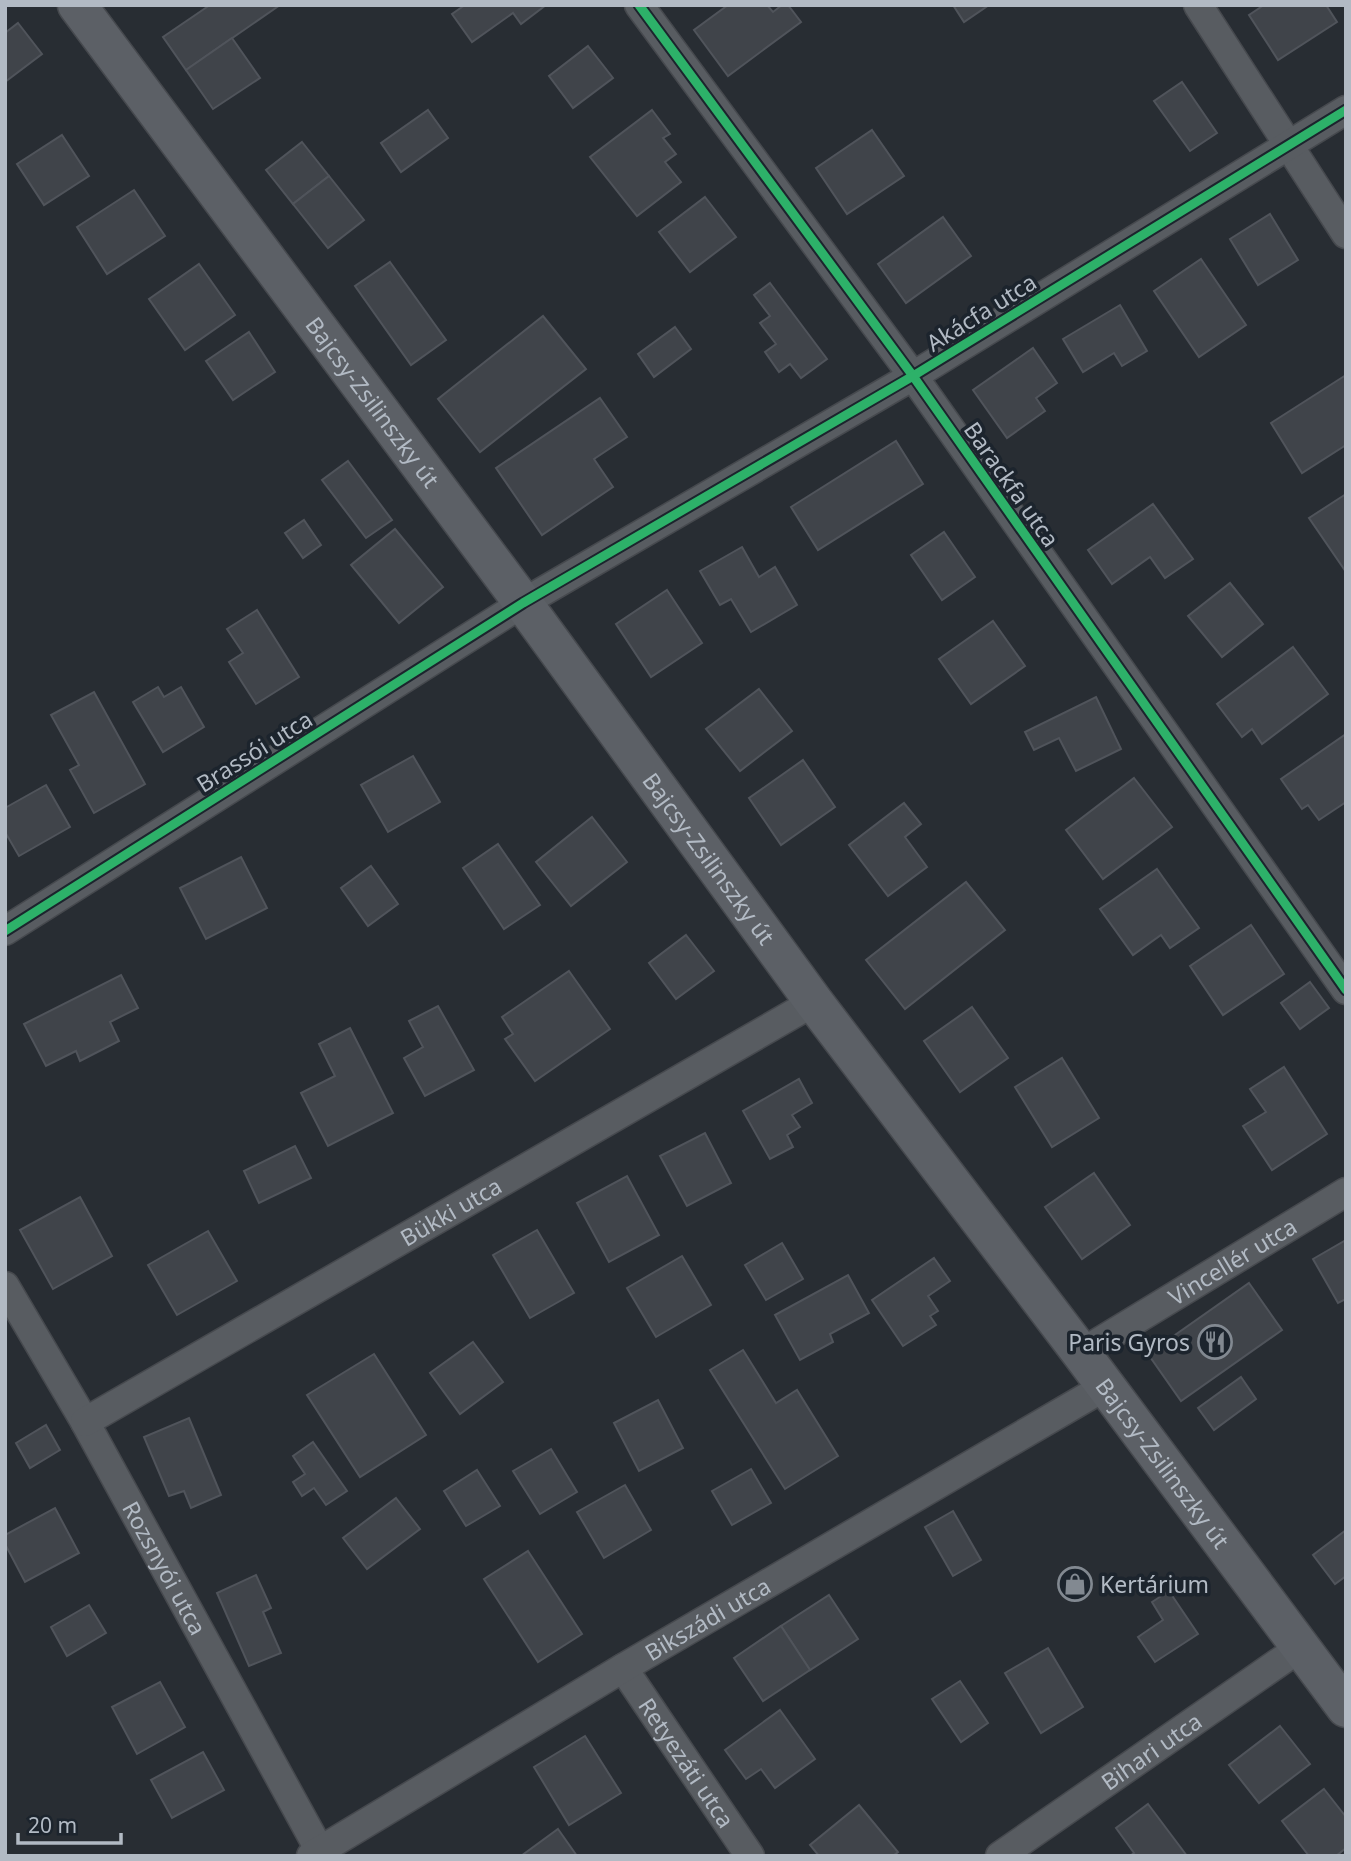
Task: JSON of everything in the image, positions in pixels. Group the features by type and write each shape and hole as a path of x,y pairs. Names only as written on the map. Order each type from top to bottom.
{"main road":[{"name":"Bajcsy-Zsilinszky út","path":"77,5 523,603 814,1002 1106,1386 1346,1708"}],"street":[{"name":"Barackfa utca","path":"639,5 913,376 1346,990"},
{"path":"1198,5 1346,234"},
{"name":"Akácfa utca","path":"523,603 913,376 1346,110"},
{"name":"Brassói utca","path":"5,931 523,603"},
{"name":"Bükki utca","path":"85,1422 814,1002"},
{"name":"Vincellér utca","path":"1081,1353 1346,1192"},
{"name":"Rozsnyói utca","path":"5,1286 85,1422 316,1853"},
{"name":"Bikszádi utca","path":"316,1853 623,1668 1106,1386"},
{"name":"Bihari utca","path":"1000,1856 1301,1647"},
{"name":"Retyezáti utca","path":"623,1668 751,1856"}],"building":[{"path":"210,5 280,5 186,70 163,37"},
{"path":"465,5 546,5 521,24 513,13 472,42 452,14"},
{"path":"728,5 767,5 773,12 782,5 788,5 801,22 728,76 694,30"},
{"path":"953,5 989,5 964,22"},
{"path":"1264,5 1326,5 1337,22 1278,60 1249,15"},
{"path":"18,23 42,54 5,82 5,33"},
{"path":"232,38 260,78 213,109 186,70"},
{"path":"588,46 613,78 573,108 549,76"},
{"path":"1182,82 1217,133 1190,151 1154,101"},
{"path":"428,110 448,138 401,172 381,143"},
{"path":"652,110 670,134 663,138 676,154 665,162 681,182 637,216 590,157"},
{"path":"872,130 904,176 847,214 816,168"},
{"path":"62,135 89,176 44,205 17,164"},
{"path":"302,142 329,176 293,204 266,170"},
{"path":"329,176 364,220 328,248 293,204"},
{"path":"134,190 165,236 107,274 77,227"},
{"path":"705,197 736,237 690,272 659,232"},
{"path":"1270,214 1298,260 1258,285 1230,239"},
{"path":"943,217 971,256 906,303 878,264"},
{"path":"1201,259 1246,325 1199,357 1154,291"},
{"path":"390,262 446,340 411,365 355,286"},
{"path":"199,264 235,315 185,350 149,299"},
{"path":"770,283 827,359 801,378 790,364 779,372 765,352 776,344 760,323 770,316 754,295"},
{"path":"1120,305 1147,351 1122,366 1114,353 1083,372 1063,339"},
{"path":"543,316 586,369 480,452 438,399"},
{"path":"675,327 691,349 654,377 638,354"},
{"path":"249,332 275,372 233,400 206,361"},
{"path":"1033,348 1057,383 1036,398 1045,411 1007,438 973,390"},
{"path":"1346,375 1346,445 1302,473 1271,423"},
{"path":"600,398 627,437 594,459 613,487 542,535 496,468"},
{"path":"896,441 923,484 818,550 791,507"},
{"path":"348,461 392,520 366,538 322,480"},
{"path":"1346,494 1346,572 1309,518"},
{"path":"1153,504 1193,559 1165,578 1150,557 1112,584 1088,550"},
{"path":"304,520 321,545 303,558 285,533"},
{"path":"395,529 443,587 399,623 351,565"},
{"path":"944,532 975,577 942,600 911,555"},
{"path":"742,547 759,577 775,567 797,605 751,632 731,599 720,605 700,571"},
{"path":"1230,583 1263,624 1222,657 1188,616"},
{"path":"667,590 702,643 651,677 616,624"},
{"path":"257,610 299,677 256,704 229,662 243,653 227,629"},
{"path":"993,621 1025,666 971,704 939,659"},
{"path":"1293,647 1328,694 1262,744 1252,729 1242,737 1217,704"},
{"path":"158,687 164,697 181,687 204,727 163,752 133,702"},
{"path":"759,689 792,731 740,771 706,729"},
{"path":"94,692 145,784 94,813 70,770 79,765 51,715"},
{"path":"1096,697 1121,749 1076,771 1059,738 1034,750 1025,732"},
{"path":"1346,734 1346,802 1319,820 1308,805 1302,809 1281,779"},
{"path":"413,756 440,802 388,832 361,785"},
{"path":"803,760 835,807 781,845 749,798"},
{"path":"1134,778 1172,827 1103,879 1066,830"},
{"path":"46,785 70,827 19,856 5,832 5,808"},
{"path":"904,803 921,824 905,837 927,867 888,896 849,845"},
{"path":"592,817 627,862 571,906 536,862"},
{"path":"498,844 540,905 504,929 463,868"},
{"path":"241,857 267,908 206,939 180,888"},
{"path":"371,866 398,904 368,926 341,888"},
{"path":"1157,869 1199,928 1170,948 1161,935 1133,955 1100,909"},
{"path":"966,882 1005,930 905,1009 866,960"},
{"path":"1251,925 1284,974 1223,1015 1190,966"},
{"path":"686,935 714,971 676,999 649,963"},
{"path":"569,971 610,1029 535,1081 505,1039 513,1034 502,1017"},
{"path":"121,975 138,1008 110,1022 119,1041 80,1061 76,1051 46,1066 24,1024"},
{"path":"1310,982 1329,1008 1300,1029 1281,1003"},
{"path":"438,1006 474,1070 425,1096 404,1058 423,1047 409,1021"},
{"path":"972,1007 1008,1058 960,1092 924,1041"},
{"path":"350,1028 393,1113 328,1146 301,1093 335,1076 319,1044"},
{"path":"1062,1058 1099,1118 1052,1147 1015,1087"},
{"path":"1284,1067 1327,1134 1272,1170 1243,1126 1266,1112 1250,1089"},
{"path":"799,1079 812,1103 792,1115 800,1127 787,1135 793,1147 770,1159 743,1111"},
{"path":"705,1133 731,1183 687,1206 660,1156"},
{"path":"295,1146 311,1178 259,1203 244,1171"},
{"path":"1094,1173 1130,1225 1082,1259 1045,1207"},
{"path":"627,1176 659,1235 609,1262 577,1203"},
{"path":"80,1197 112,1256 53,1289 20,1230"},
{"path":"537,1230 574,1293 530,1318 493,1255"},
{"path":"208,1231 237,1281 177,1315 148,1265"},
{"path":"1346,1240 1346,1299 1338,1303 1313,1259"},
{"path":"782,1243 803,1279 766,1300 745,1265"},
{"path":"682,1256 711,1305 656,1337 627,1288"},
{"path":"934,1258 950,1281 928,1296 938,1311 930,1316 936,1325 903,1346 872,1300"},
{"path":"848,1275 869,1313 830,1334 833,1342 800,1360 775,1315"},
{"name":"Paris Gyros","path":"1249,1283 1282,1330 1181,1401 1148,1354"},
{"path":"473,1342 503,1382 460,1414 430,1373"},
{"path":"743,1350 776,1403 797,1390 838,1456 785,1489 710,1370"},
{"path":"374,1354 426,1435 360,1477 307,1395"},
{"path":"1241,1377 1256,1399 1214,1430 1198,1408"},
{"path":"658,1400 683,1448 639,1471 614,1423"},
{"path":"189,1418 221,1495 191,1508 184,1491 169,1496 144,1437"},
{"path":"46,1425 60,1450 30,1468 16,1443"},
{"path":"313,1442 347,1491 326,1505 314,1488 302,1496 293,1482 305,1474 293,1456"},
{"path":"551,1449 577,1492 540,1514 513,1471"},
{"path":"751,1469 771,1503 732,1525 712,1491"},
{"path":"477,1470 500,1506 466,1526 444,1491"},
{"path":"625,1485 651,1530 604,1558 577,1512"},
{"path":"396,1498 420,1529 367,1569 343,1538"},
{"path":"55,1508 79,1553 25,1582 5,1544 5,1535"},
{"path":"953,1511 981,1560 953,1576 925,1527"},
{"path":"1346,1530 1346,1576 1335,1584 1313,1555"},
{"path":"528,1551 582,1634 538,1662 484,1579"},
{"path":"256,1575 271,1608 263,1612 281,1653 249,1666 217,1593"},
{"path":"1169,1591 1198,1634 1155,1662 1138,1637 1163,1620 1152,1602"},
{"path":"829,1595 858,1639 810,1670 781,1626"},
{"path":"89,1605 106,1633 67,1656 51,1627"},
{"path":"781,1626 810,1670 763,1701 734,1658"},
{"path":"1048,1648 1083,1707 1041,1733 1005,1673"},
{"path":"960,1681 988,1723 961,1742 932,1699"},
{"path":"160,1682 185,1727 137,1754 112,1707"},
{"path":"780,1710 815,1759 775,1788 761,1769 746,1779 725,1750"},
{"path":"1280,1726 1310,1764 1259,1803 1229,1765"},
{"path":"585,1736 621,1793 569,1825 534,1767"},
{"path":"203,1752 224,1790 172,1818 151,1780"},
{"path":"1324,1789 1346,1817 1346,1848 1336,1856 1309,1856 1282,1821"},
{"path":"1148,1804 1187,1856 1130,1856 1134,1853 1116,1828"},
{"path":"859,1805 898,1852 893,1856 819,1856 810,1845"},
{"path":"558,1829 577,1856 521,1856"}],"cycle path":[{"path":"639,5 913,376 1346,990"},
{"path":"5,931 523,603 913,376 1346,110"}],"place":[{"name":"Paris Gyros","path":"1215,1342"},
{"name":"Kertárium","path":"1075,1584"}]}
